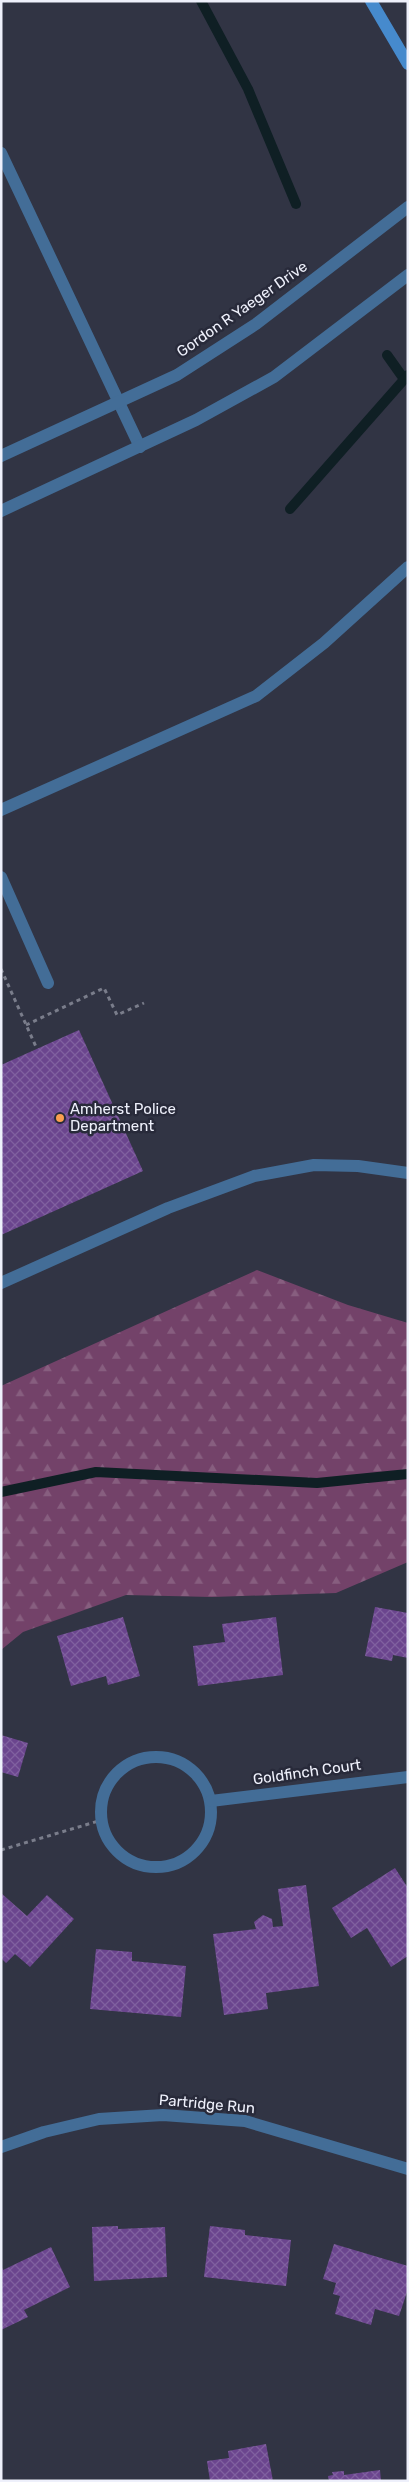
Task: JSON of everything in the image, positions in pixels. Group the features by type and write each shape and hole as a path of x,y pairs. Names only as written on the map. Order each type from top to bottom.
{"main road":[{"path":"371,1 408,64"}],"street":[{"path":"1,153 140,447"},
{"name":"Gordon R Yaeger Drive","path":"1,456 177,375 256,324 408,207"},
{"path":"1,511 196,420 274,377 408,275"},
{"path":"1,810 256,696 324,644 408,567"},
{"path":"1,877 48,982"},
{"path":"1,1283 168,1208 254,1176 314,1165 358,1166 408,1173"},
{"path":"158,1757 176,1761 192,1770 204,1784 210,1801 211,1819 206,1836 196,1851 182,1861 165,1867 147,1867 130,1861 116,1850 106,1836 102,1820 102,1799 110,1782 123,1768 158,1757"},
{"name":"Goldfinch Court","path":"210,1801 408,1777"},
{"name":"Partridge Run","path":"1,2147 44,2132 99,2119 163,2115 245,2121 408,2168"}],"path":[{"path":"1,969 37,1049"},
{"path":"26,1025 104,988 117,1015 144,1004"},
{"path":"1,1850 102,1820"}],"green space":[{"path":"257,1270 348,1305 408,1323 408,1562 336,1593 212,1597 126,1595 23,1632 1,1650 1,1386"}],"building":[{"name":"Amherst Police Department","path":"79,1030 143,1171 1,1235 1,1065"},
{"path":"375,1607 408,1613 408,1658 393,1655 392,1661 365,1656"},
{"path":"123,1617 140,1676 108,1685 106,1676 71,1686 57,1636"},
{"path":"276,1617 283,1675 198,1686 193,1646 225,1642 222,1624"},
{"path":"1,1735 28,1743 18,1777 1,1772"},
{"path":"395,1868 408,1888 408,1956 391,1967 367,1928 351,1938 332,1908"},
{"path":"306,1885 319,1986 266,1993 268,2009 224,2015 213,1934 256,1929 254,1922 263,1915 272,1919 273,1927 283,1926 278,1889"},
{"path":"1,1893 27,1916 47,1895 74,1919 30,1967 15,1954 6,1963 1,1958"},
{"path":"96,1949 132,1952 132,1961 186,1966 181,2017 90,2009"},
{"path":"118,2226 118,2229 165,2227 167,2277 94,2281 92,2227"},
{"path":"210,2226 245,2230 245,2235 291,2240 286,2286 204,2277"},
{"path":"334,2244 408,2266 408,2289 399,2316 375,2309 371,2325 335,2314 340,2296 333,2294 336,2283 323,2279"},
{"path":"51,2247 70,2287 24,2310 28,2317 1,2330 1,2265 3,2270"},
{"path":"266,2444 273,2481 210,2481 207,2461 229,2458 228,2451"},
{"path":"380,2470 381,2481 329,2481 328,2476 333,2475 332,2472 344,2471 344,2475"}],"waterway":[{"path":"201,1 248,89 296,204"},
{"path":"387,355 404,379"},
{"path":"290,509 408,375"},
{"path":"1,1492 96,1472 317,1483 408,1474"}],"place":[{"name":"Amherst Police Department","path":"60,1118"}]}
